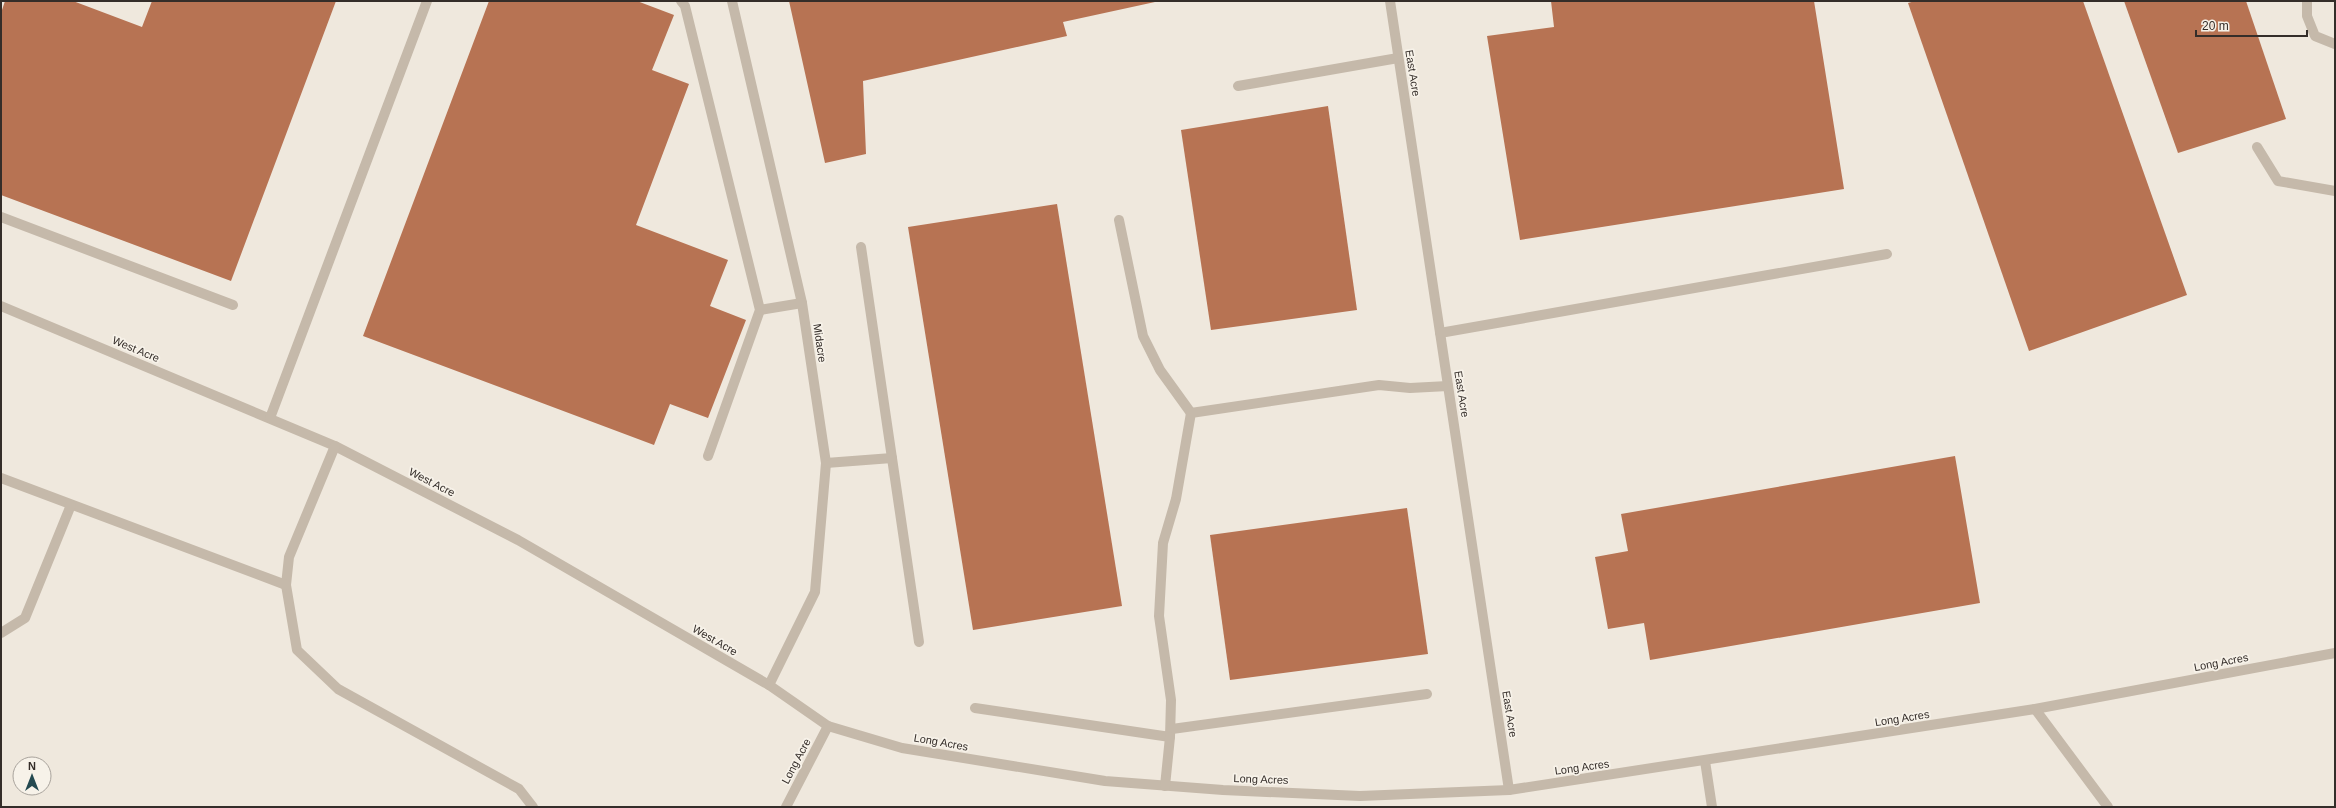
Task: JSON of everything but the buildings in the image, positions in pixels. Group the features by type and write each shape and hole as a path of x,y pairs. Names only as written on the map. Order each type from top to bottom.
{"street":[{"path":"270,418 427,1"},
{"path":"681,1 685,6 760,310 708,456"},
{"name":"Midacre","path":"732,1 802,303 826,463 815,592 769,685"},
{"name":"East Acre","path":"1390,1 1509,790"},
{"path":"2307,1 2307,16 2315,36 2335,44"},
{"path":"1238,86 1398,58"},
{"path":"2258,147 2278,181 2335,191"},
{"path":"1,217 233,305"},
{"path":"1119,220 1143,336 1160,370 1191,413 1176,499 1163,543 1160,616 1171,700 1171,733 1165,786"},
{"path":"861,247 919,642"},
{"path":"1440,333 1887,254"},
{"path":"760,310 802,303"},
{"name":"West Acre","path":"1,306 335,446 518,540 769,685 828,726"},
{"path":"1191,413 1379,385 1410,388 1448,386"},
{"path":"335,446 289,557 286,585 297,650 338,689 520,789 533,807"},
{"path":"826,463 892,458"},
{"path":"1,478 71,506 286,585"},
{"path":"1,633 25,618 71,506"},
{"name":"Long Acres","path":"828,726 910,749 1106,781 1165,786 1360,796 1509,790 2035,709 2335,653"},
{"path":"975,708 1171,733 1427,694"},
{"path":"2035,709 2108,807"},
{"name":"Long Acre","path":"786,807 828,726"},
{"path":"1705,761 1712,807"}]}
